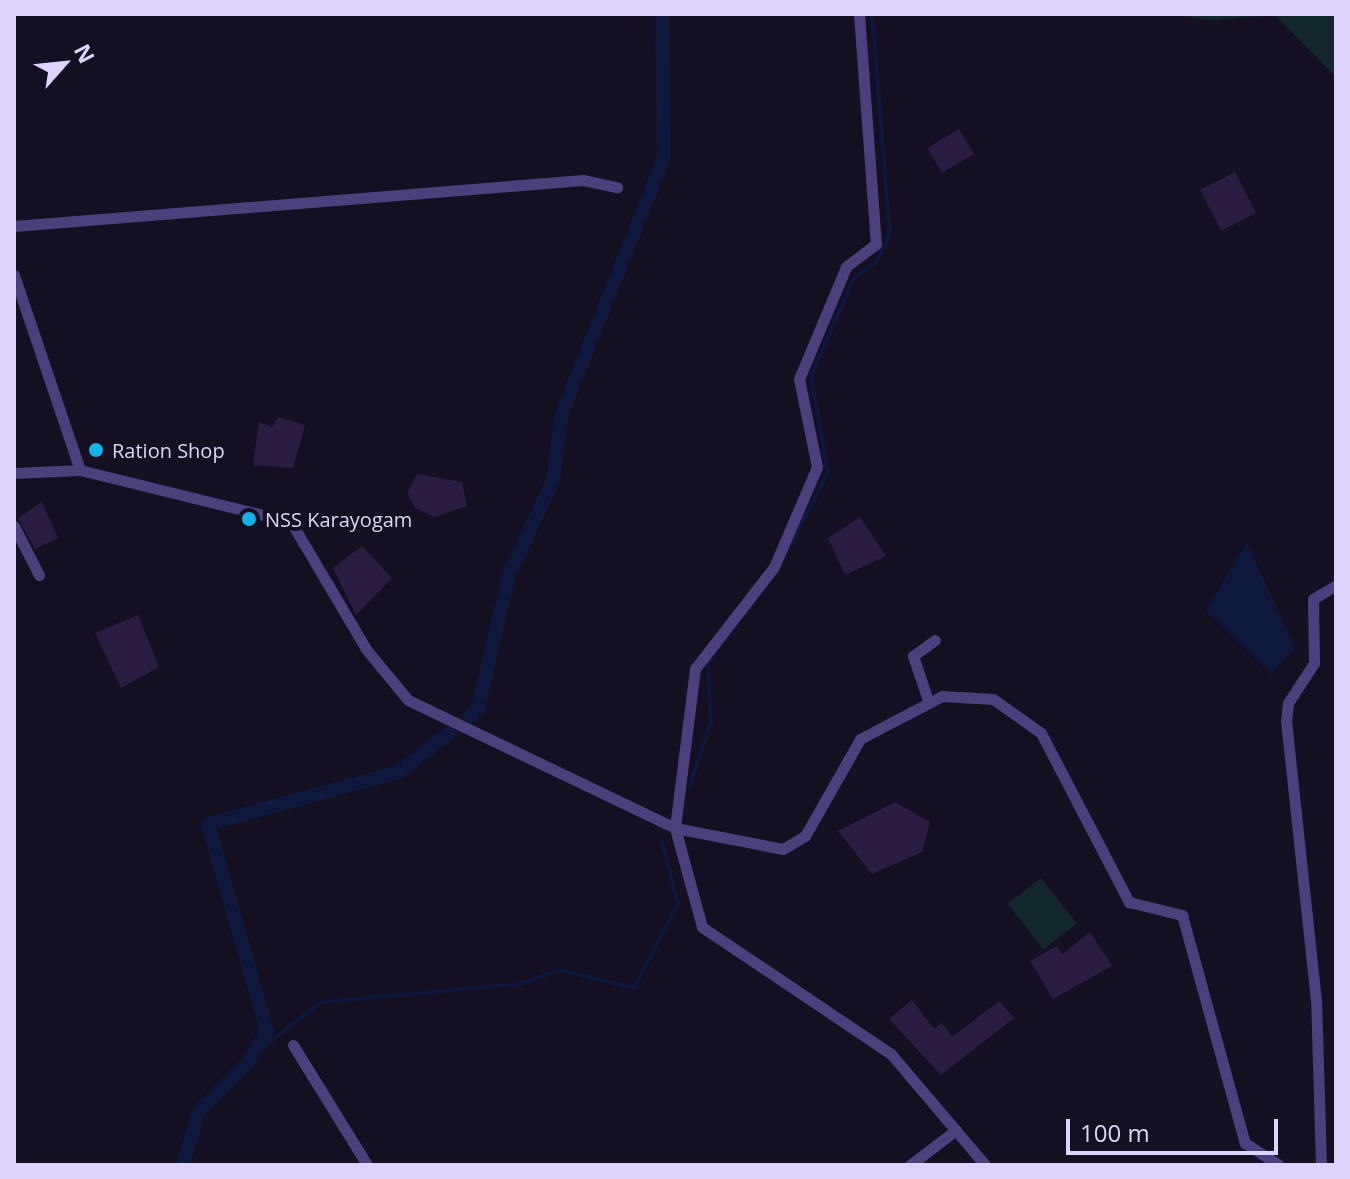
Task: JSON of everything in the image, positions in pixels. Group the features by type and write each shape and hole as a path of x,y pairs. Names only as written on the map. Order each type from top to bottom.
{"street":[{"path":"859,14 876,244 846,267 799,379 817,467 774,567 695,669 675,828 702,927 891,1054 985,1165"},
{"path":"14,226 583,180 617,187"},
{"path":"14,275 80,470"},
{"path":"14,473 80,470 291,522 366,649 408,700 675,828 783,849 805,836 860,739 942,696 993,699 1041,733 1129,902 1182,915 1245,1143 1279,1165"},
{"path":"14,526 39,575"},
{"path":"1321,1165 1316,1001 1286,722 1288,703 1314,663 1313,599 1336,585"},
{"path":"929,703 913,656 935,640"},
{"path":"293,1045 367,1165"},
{"path":"910,1165 956,1130"}],"green space":[{"path":"1164,14 1336,14 1336,77 1275,15 1213,20"},
{"path":"1041,878 1077,924 1044,950 1008,904"}],"water":[{"path":"1247,542 1295,648 1271,674 1206,610"}],"building":[{"path":"959,129 974,154 942,173 927,148"},
{"path":"1235,172 1256,213 1221,231 1200,190"},
{"path":"278,417 305,425 293,468 253,465 259,422 272,427"},
{"path":"417,474 462,482 467,506 435,517 415,508 407,493"},
{"path":"42,502 58,538 35,549 18,518"},
{"path":"860,517 886,556 845,575 828,538"},
{"path":"362,546 392,578 356,615 333,568"},
{"path":"138,615 159,667 121,688 95,633"},
{"path":"895,802 930,822 922,852 872,874 838,831"},
{"path":"1090,932 1112,966 1053,999 1030,961 1057,946 1062,954"},
{"path":"912,1000 934,1029 942,1023 952,1037 999,1001 1014,1018 941,1075 889,1019"}],"waterway":[{"path":"470,716 478,709 509,575 553,480 562,413 664,158 662,14"},
{"path":"783,559 828,473 811,376 854,278 877,261 890,233 872,14"},
{"path":"690,786 711,721 708,662 777,570"},
{"path":"183,1165 199,1111 250,1060 267,1031 208,824 399,772 449,733"},
{"path":"253,1055 321,1002 520,984 560,970 634,988 678,904 662,841"}],"place":[{"name":"Ration Shop","path":"96,450"},
{"name":"NSS Karayogam","path":"249,519"}]}
